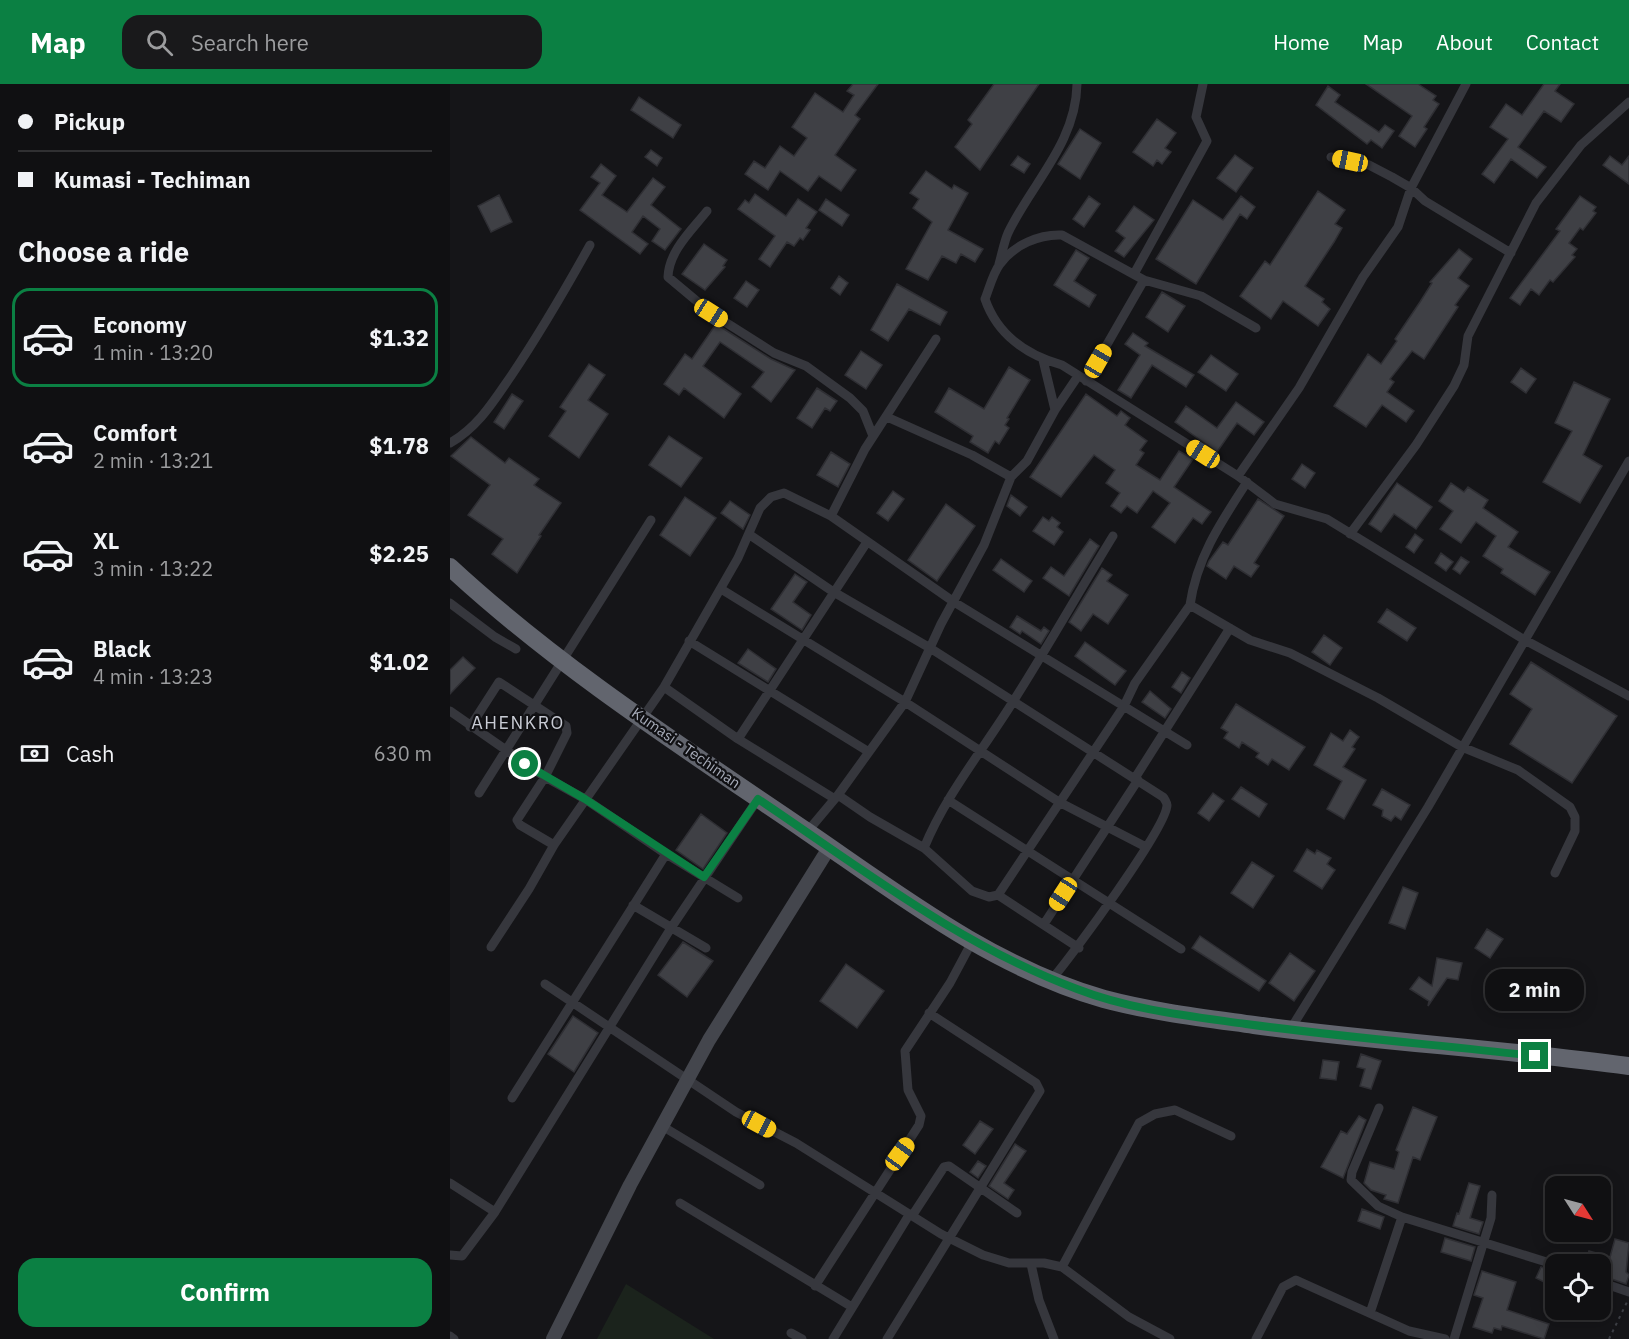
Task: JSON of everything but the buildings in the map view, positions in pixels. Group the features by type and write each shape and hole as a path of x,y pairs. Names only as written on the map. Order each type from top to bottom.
{"highway":[{"name":"Kumasi - Techiman","path":"450,567 493,606 564,661 829,848 973,940 1052,979 1103,998 1176,1015 1290,1030 1629,1066"}],"main road":[{"path":"553,1339 662,1126 709,1040 829,848"}],"street":[{"path":"1077,84 1077,99 1067,134 1008,234 985,299 992,320 1014,342 1043,360 1062,365 1243,479 1275,504 1328,519 1524,639 1629,696"},
{"path":"1134,274 1206,141 1196,117 1203,84"},
{"path":"664,687 738,739 924,848 972,891 989,897 998,895 1092,750 1124,706 1135,683 1190,605 1193,585 1203,552 1243,479 1363,277 1398,227 1411,188 1466,84"},
{"path":"1350,534 1416,445 1454,386 1464,365 1468,336 1536,203 1581,145 1629,102"},
{"path":"1331,157 1369,165 1411,188 1425,201 1511,253"},
{"path":"707,211 674,252 668,278 711,313 774,353 806,366 850,398 862,411 873,436"},
{"path":"999,264 1032,239 1047,235 1062,235 1144,280 1201,296 1256,328"},
{"path":"450,443 470,430 485,414 547,323 590,245"},
{"path":"807,832 837,797 905,702 930,648 984,545 1011,477 1027,461 1055,410 1082,379 1144,280"},
{"path":"831,516 873,436 936,339"},
{"path":"1043,360 1055,410"},
{"path":"887,417 972,455 1011,477"},
{"path":"1290,1030 1462,747 1629,461"},
{"path":"491,947 529,889 554,845 664,687 750,535 760,508 771,497 784,493 831,516 954,602 1187,745"},
{"path":"479,793 536,706 651,520"},
{"path":"750,535 832,591 1014,700 1163,796 1167,804 1164,816 1146,847 1079,948 1052,979"},
{"path":"924,848 968,766 982,751 1113,536"},
{"path":"738,739 832,591 867,542"},
{"path":"721,589 804,638 1059,802 1146,847"},
{"path":"450,603 495,637 516,649"},
{"path":"1190,605 1250,640 1290,653 1378,698 1462,747 1518,770 1570,807 1575,817 1575,831 1555,873"},
{"path":"1044,924 1230,628"},
{"path":"689,641 869,752"},
{"path":"470,727 499,682 568,729 545,777 517,820 520,825 554,845"},
{"path":"450,711 545,777 585,799 666,854 738,898"},
{"path":"450,1255 462,1256 495,1212 671,928 758,799"},
{"path":"948,800 1181,949"},
{"path":"512,1098 666,854"},
{"path":"998,895 1079,948"},
{"path":"633,905 706,948"},
{"path":"815,1286 919,1125 921,1116 911,1099 905,1075 905,1051 950,982 973,940"},
{"path":"545,984 736,1112 796,1143 873,1194 948,1238 983,1255 1009,1263 1044,1263 1062,1267 1129,1317 1170,1339"},
{"path":"887,1339 1041,1091 1036,1083 929,1013"},
{"path":"1379,1108 1352,1172 1351,1180 1378,1206 1402,1216 1545,1261"},
{"path":"1062,1267 1139,1123 1155,1114 1176,1110 1231,1136"},
{"path":"662,1126 760,1185"},
{"path":"833,1339 944,1167 949,1166 1017,1213"},
{"path":"450,1183 495,1212"},
{"path":"1454,1339 1492,1212 1492,1195"},
{"path":"680,1203 852,1307"},
{"path":"1370,1313 1402,1216"},
{"path":"1031,1264 1039,1300 1054,1339"},
{"path":"1256,1339 1282,1287 1296,1280 1370,1313 1407,1335 1445,1339"},
{"path":"1611,1286 1629,1292"},
{"path":"791,1333 802,1339"},
{"path":"450,1336 454,1339"}],"path":[{"path":"1609,1339 1629,1296"}],"shaded area":[{"path":"626,1284 714,1339 597,1339"}],"district":[{"name":"AHENKRO","path":"518,723"}],"route":[{"path":"525,764 585,799 704,877 758,799 829,848 973,940 1022,967 1103,998 1176,1015 1290,1030 1535,1056"}]}
